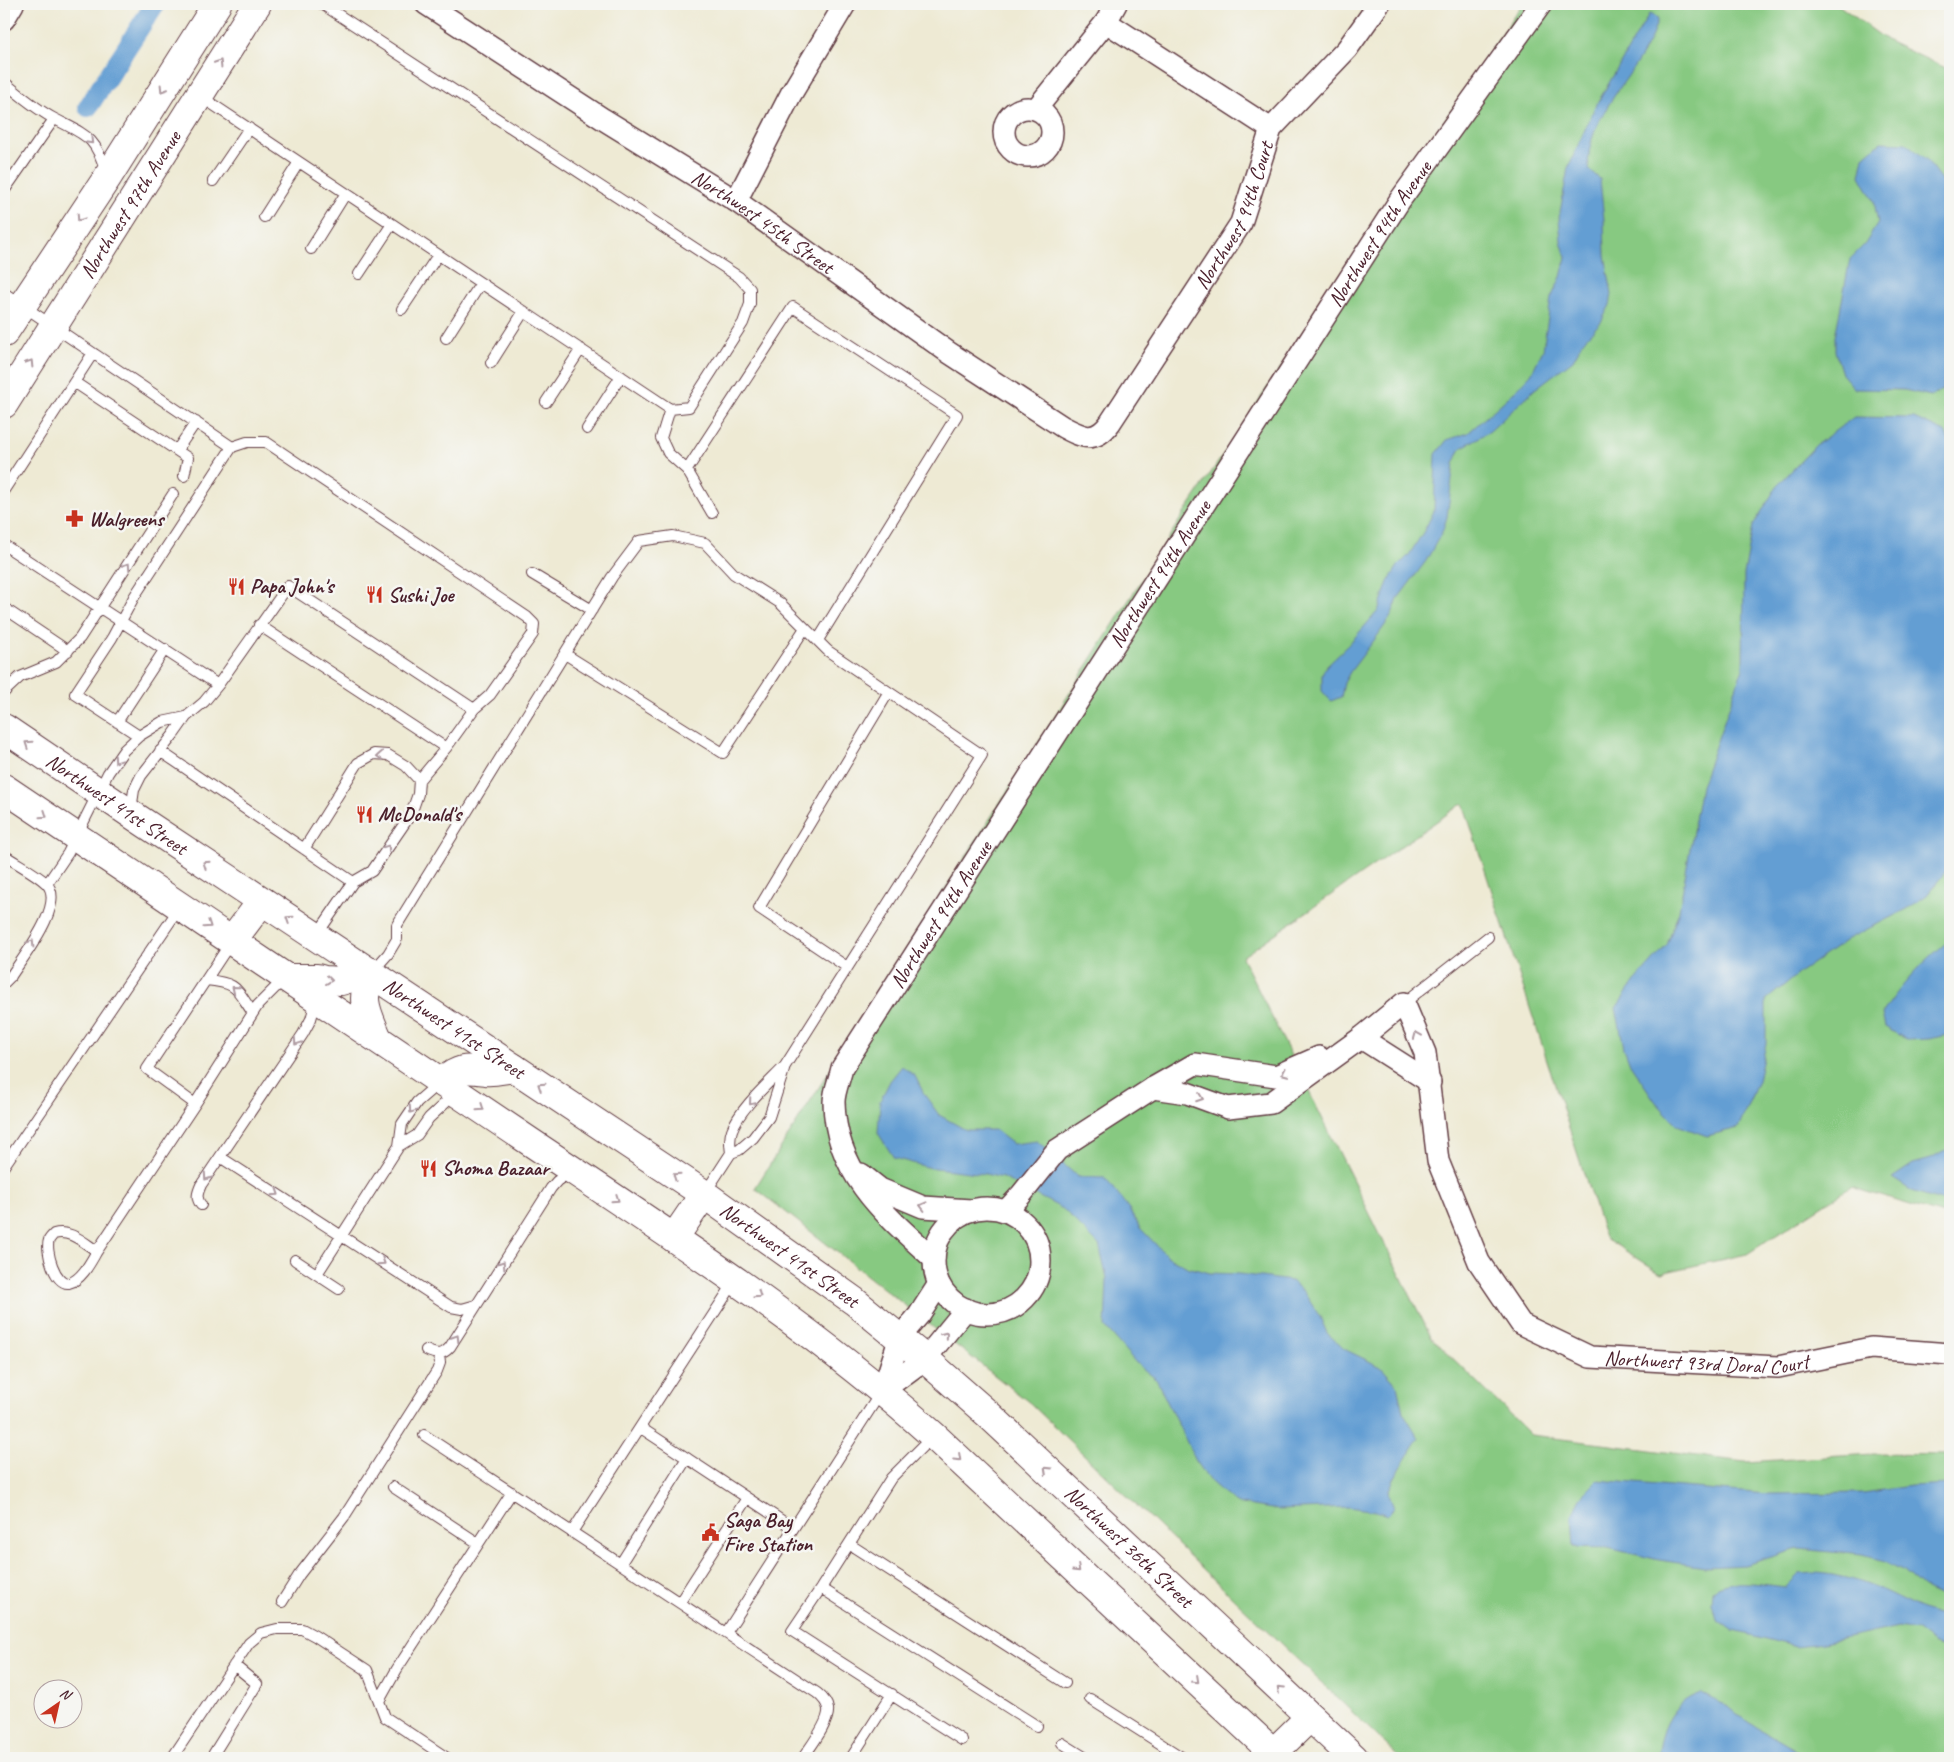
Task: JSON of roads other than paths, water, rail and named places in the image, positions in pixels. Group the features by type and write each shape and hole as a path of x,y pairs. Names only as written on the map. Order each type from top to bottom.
{"main road":[{"name":"Northwest 97th Avenue","path":"4,333 13,299 107,178 217,4"},
{"name":"Northwest 97th Avenue","path":"4,404 257,4"},
{"name":"Northwest 41st Street","path":"4,728 704,1194 801,1262 900,1337"},
{"path":"4,788 574,1170 809,1332 883,1390 934,1436 1274,1757 1310,1717"},
{"path":"232,941 262,901"},
{"path":"286,978 317,978 341,981 371,972"},
{"path":"371,972 364,997 365,1006 378,1039"},
{"path":"449,1087 458,1071 466,1068 486,1071 514,1068"},
{"path":"674,1238 704,1194"},
{"name":"Northwest 36th Street","path":"900,1337 1010,1435 1354,1758"}],"street":[{"path":"4,19 13,4"},
{"name":"Northwest 45th Street","path":"426,4 603,119 736,201 948,352 1055,421 1083,437 1091,437 1098,434"},
{"path":"736,201 791,94 845,4"},
{"name":"Northwest 94th Court","path":"1098,434 1105,430 1110,423 1241,223 1271,129 1346,49 1379,4"},
{"name":"Northwest 94th Avenue","path":"934,1259 897,1226 866,1193 847,1163 838,1131 834,1100 842,1068 1400,200 1541,4"},
{"path":"1036,109 1111,13 1271,129"},
{"path":"1153,1088 1187,1094 1228,1108 1271,1103 1361,1038 1404,1003"},
{"name":"Northwest 93rd Doral Court","path":"1404,1003 1425,1053 1438,1161 1479,1262 1521,1324 1590,1357 1778,1367 1871,1348 1950,1354"},
{"path":"1361,1038 1430,1082"},
{"path":"1006,1212 1057,1150 1153,1088 1195,1064 1276,1076 1361,1038"},
{"path":"847,1163 880,1189 924,1207 971,1210 989,1208 1006,1212 1021,1220 1032,1234 1039,1250 1040,1268 1035,1285 1025,1299 1010,1309 994,1314 976,1313 959,1306 946,1295 939,1284 935,1272 936,1246 943,1230 956,1218 971,1210"},
{"path":"883,1390 900,1337 919,1315 939,1284"},
{"path":"883,1390 925,1358 966,1309"}],"lane":[{"path":"199,95 670,409 689,406 743,323 750,304 750,289 740,277 322,4"},
{"path":"4,82 54,119 76,129 95,146 101,154 107,178"},
{"path":"4,190 54,119"},
{"path":"213,182 249,128"},
{"path":"264,217 299,162"},
{"path":"311,249 346,193"},
{"path":"359,274 392,224"},
{"path":"402,309 438,255"},
{"path":"446,338 481,283"},
{"path":"13,299 232,447"},
{"path":"687,470 793,307 957,415 818,640"},
{"path":"491,363 524,311"},
{"path":"546,402 581,349"},
{"path":"4,490 93,353"},
{"path":"587,429 621,376"},
{"path":"74,382 188,458 184,476"},
{"path":"670,409 661,438 668,453 687,470 712,513"},
{"path":"177,450 196,422"},
{"path":"139,736 75,694 112,638 134,597 232,447 247,442 266,442 528,617 534,624 533,634 490,696 474,709 446,748 419,780 418,794 411,814 372,871 353,882 316,936"},
{"path":"4,692 20,677 46,668 56,662 80,638 173,494"},
{"path":"371,972 388,954 397,939 397,925 612,577 639,541 673,536 705,543 734,574 780,604 828,651 982,755 785,1066 750,1102 732,1129 729,1140 732,1153"},
{"path":"4,545 218,685"},
{"path":"532,574 592,610"},
{"path":"131,814 134,790 141,776 186,717 204,702 218,685 284,589 288,586 474,709"},
{"path":"4,608 68,651"},
{"path":"259,625 446,748"},
{"path":"565,654 723,753 805,628"},
{"path":"117,722 165,650"},
{"path":"847,967 759,908 888,693"},
{"path":"47,884 68,853 108,773 124,750 139,736 162,722 186,717"},
{"path":"160,751 353,882"},
{"path":"304,849 358,763 374,754 388,755 406,766 419,780"},
{"path":"4,855 47,884 52,894 49,913 11,976 4,983"},
{"path":"4,1166 180,906"},
{"path":"1404,1003 1488,937"},
{"path":"195,1104 147,1069 232,941"},
{"path":"98,1251 69,1233 60,1232 54,1234 49,1241 48,1251 56,1276 62,1282 68,1283 77,1279 98,1251 253,1013 265,996 286,978"},
{"path":"206,980 228,983 234,987 243,996 253,1013"},
{"path":"201,1205 197,1199 197,1193 303,1034 314,1013 317,998"},
{"path":"704,1194 732,1153 739,1150 753,1138 769,1117 785,1066"},
{"path":"317,1274 399,1146 402,1124 417,1102 449,1087"},
{"path":"399,1146 417,1135 434,1113 449,1087"},
{"path":"220,1157 451,1307 462,1309 476,1305"},
{"path":"426,1350 440,1354 450,1347 551,1188 557,1181 574,1170"},
{"path":"295,1260 339,1289"},
{"path":"572,1532 735,1280"},
{"path":"282,1602 299,1575 344,1517 437,1371 440,1363 440,1354"},
{"path":"726,1633 883,1390"},
{"path":"641,1428 793,1528"},
{"path":"424,1435 812,1688 826,1702 829,1711 803,1758"},
{"path":"934,1436 891,1478 792,1631 962,1740"},
{"path":"621,1563 687,1458"},
{"path":"393,1487 478,1543"},
{"path":"379,1700 512,1492"},
{"path":"680,1602 746,1498"},
{"path":"849,1544 1065,1683"},
{"path":"821,1588 1037,1726"},
{"path":"172,1758 249,1643 261,1634 277,1629 302,1629 367,1670 385,1717 447,1758"},
{"path":"211,1758 257,1684 234,1666"},
{"path":"852,1758 892,1694"},
{"path":"1090,1699 1183,1758"},
{"path":"1062,1743 1086,1758"}],"water":[{"path":"1649,14 1658,18 1651,37 1641,56 1605,111 1595,130 1589,150 1589,170 1600,179 1605,255 1612,294 1610,305 1601,322 1584,340 1573,360 1535,389 1490,431 1461,448 1454,464 1447,517 1443,530 1426,561 1399,597 1390,618 1350,672 1344,683 1341,697 1331,701 1322,691 1322,675 1326,666 1349,644 1378,611 1388,582 1398,566 1409,555 1434,511 1436,454 1447,440 1468,433 1513,393 1531,374 1543,350 1551,298 1561,277 1566,257 1561,241 1559,218 1568,168 1594,109"},
{"path":"1881,142 1906,143 1926,159 1950,192 1950,372 1946,374 1942,390 1931,396 1904,390 1855,389 1842,374 1835,351 1835,337 1850,259 1865,244 1878,223 1874,201 1860,176 1864,157"},
{"path":"1854,417 1914,418 1945,432 1950,443 1950,866 1927,895 1907,909 1848,939 1799,973 1766,1000 1766,1044 1758,1081 1738,1128 1707,1136 1677,1125 1655,1101 1630,1064 1624,1048 1616,1008 1635,981 1667,945 1679,911 1701,786 1743,668 1744,575 1753,526 1777,486 1816,445"},
{"path":"1950,940 1950,1031 1947,1035 1929,1039 1907,1040 1885,1027 1882,1014 1913,974"},
{"path":"902,1066 915,1076 924,1094 939,1115 966,1130 995,1130 1013,1144 1037,1141 1078,1177 1105,1178 1129,1209 1140,1228 1167,1256 1187,1267 1210,1273 1239,1274 1291,1281 1303,1291 1320,1317 1327,1333 1344,1349 1381,1367 1397,1385 1403,1412 1419,1438 1399,1469 1388,1492 1394,1508 1387,1515 1376,1511 1349,1507 1278,1510 1235,1503 1211,1482 1196,1461 1156,1379 1137,1364 1105,1327 1107,1279 1099,1245 1063,1209 1003,1178 927,1167 894,1158 878,1133 880,1101 890,1081"},
{"path":"1950,1148 1950,1203 1912,1191 1892,1178 1913,1164 1931,1159"},
{"path":"1598,1480 1767,1494 1863,1493 1910,1486 1950,1484 1950,1598 1944,1598 1923,1588 1902,1570 1884,1561 1863,1555 1798,1549 1745,1565 1705,1567 1659,1560 1608,1548 1574,1547 1572,1516 1583,1495"},
{"path":"1815,1573 1858,1581 1920,1609 1950,1618 1950,1649 1939,1647 1917,1630 1899,1627 1823,1643 1795,1646 1734,1631 1719,1620 1711,1604 1712,1590 1719,1586 1748,1583 1786,1587 1799,1574"},
{"path":"1702,1693 1730,1707 1748,1722 1808,1757 1813,1758 1658,1758 1665,1727 1670,1718 1683,1703"}],"waterway":[{"path":"88,107 155,4"}],"place":[{"name":"Walgreens","path":"75,519"},
{"name":"Papa John's","path":"236,586"},
{"name":"Sushi Joe","path":"374,595"},
{"name":"McDonald's","path":"364,814"},
{"name":"Shoma Bazaar","path":"428,1168"},
{"name":"Saga Bay Fire Station","path":"710,1532"}]}
